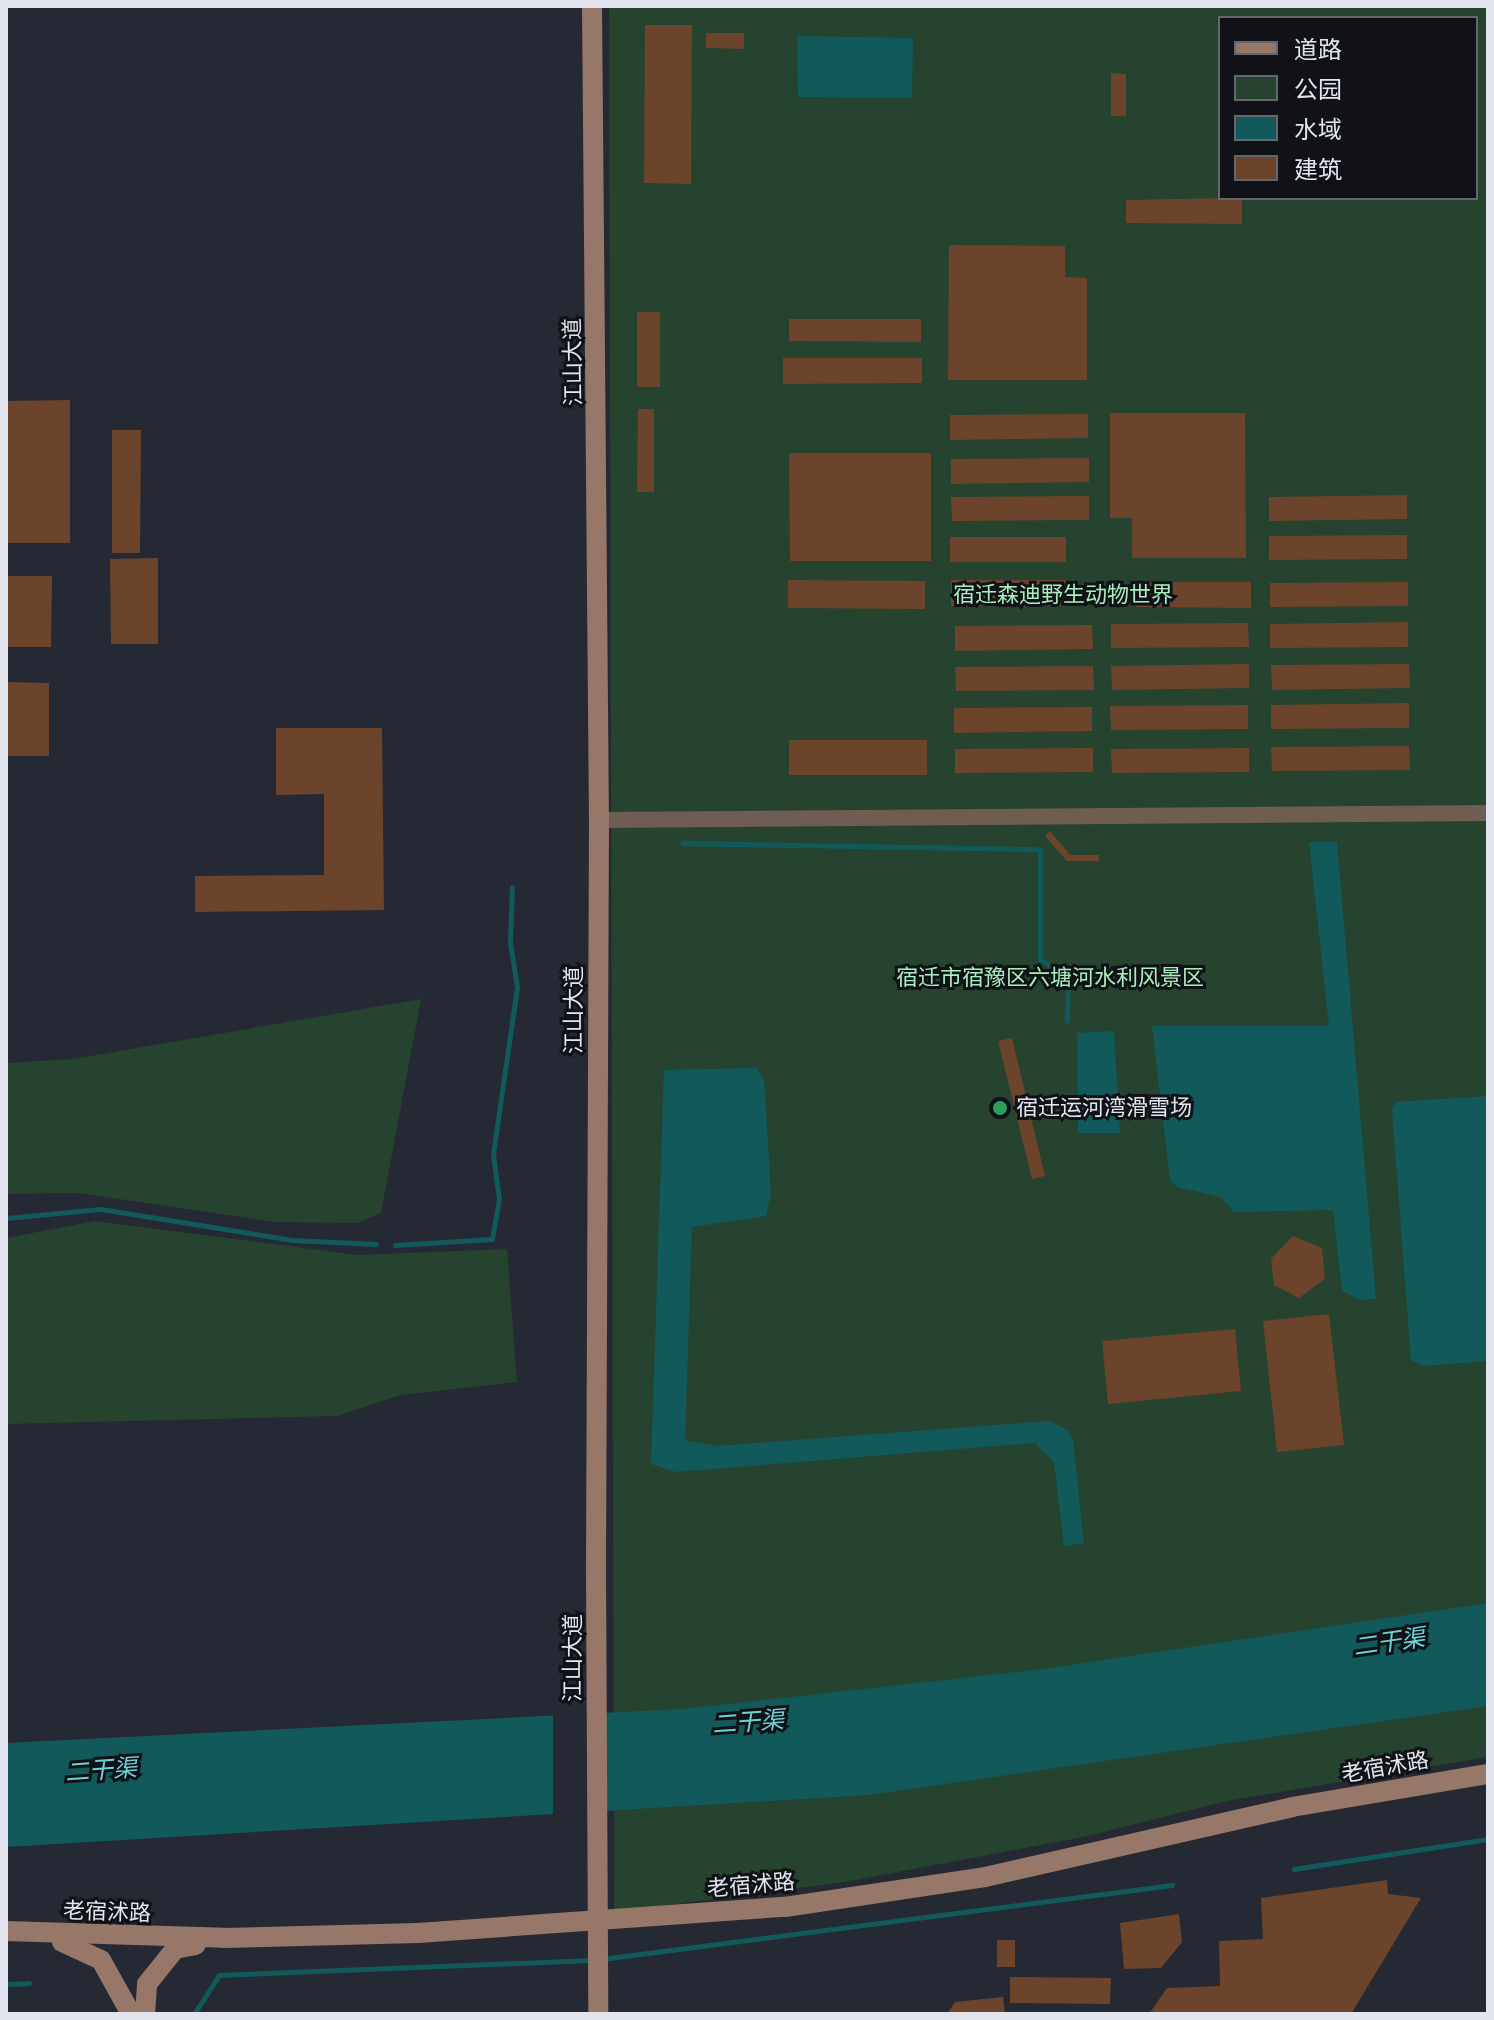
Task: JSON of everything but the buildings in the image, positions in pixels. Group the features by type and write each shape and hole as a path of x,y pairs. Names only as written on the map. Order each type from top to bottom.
{"main road":[{"name":"江山大道","path":"592,6 599,820 598,2014"},
{"name":"老宿沭路","path":"6,1931 91,1937 224,1938 542,1927 785,1907 985,1877 1292,1807 1488,1774"},
{"path":"6,1931 84,1949 118,1983 140,2013"},
{"path":"91,1937 122,1965 140,2013"},
{"path":"140,2013 147,1984 175,1949 224,1938"}],"street":[{"path":"599,820 1488,813"}],"green space":[{"name":"宿迁市宿豫区六塘河水利风景区","path":"609,6 1488,6 1488,1757 1227,1801 1088,1836 845,1882 614,1912"},
{"path":"421,999 381,1213 357,1223 274,1222 79,1193 6,1194 6,1063 73,1059"},
{"path":"95,1221 358,1255 507,1249 517,1382 401,1395 337,1416 6,1424 6,1238"}],"water":[{"path":"797,36 913,38 912,98 798,97"},
{"path":"1309,842 1337,842 1376,1299 1359,1300 1342,1290 1333,1210 1234,1212 1221,1197 1177,1187 1170,1180 1152,1026 1329,1026"},
{"path":"1114,1031 1120,1133 1078,1133 1077,1033"},
{"path":"756,1068 764,1078 771,1194 766,1216 692,1227 685,1440 717,1446 1049,1421 1067,1430 1073,1441 1084,1543 1064,1546 1054,1462 1035,1443 676,1472 651,1464 664,1070"},
{"path":"1488,1096 1488,1361 1422,1366 1411,1360 1392,1111 1395,1102"},
{"name":"二干渠","path":"1488,1603 1488,1706 869,1795 6,1847 6,1743 682,1709 1043,1669"}],"pier":[{"path":"605,1708 605,1814 553,1817 553,1711"}],"waterway":[{"path":"682,843 1040,849 1040,960 1068,974 1067,1021"},
{"path":"395,1245 492,1239 499,1199 493,1154 517,987 510,943 512,887"},
{"path":"6,1218 101,1209 292,1240 376,1244"},
{"path":"1294,1869 1488,1839"},
{"path":"602,1959 1172,1885"},
{"path":"194,2014 219,1975 592,1960"},
{"path":"6,1984 29,1983"}],"place":[{"name":"宿迁运河湾滑雪场","path":"1000,1108"}],"park label":[{"name":"宿迁森迪野生动物世界","path":"1063,595"}]}
